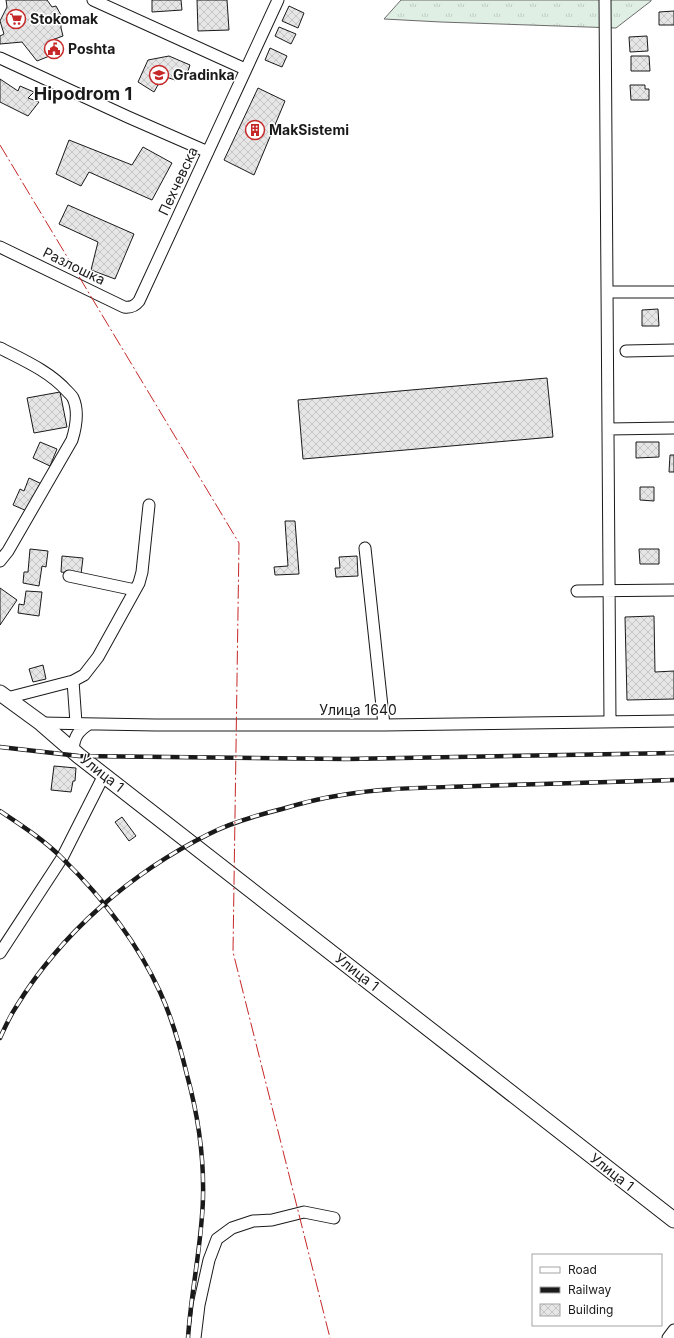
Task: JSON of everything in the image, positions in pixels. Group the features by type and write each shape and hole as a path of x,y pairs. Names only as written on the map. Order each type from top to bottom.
{"main road":[{"name":"Улица 1","path":"3,695 41,723 104,775 674,1220"}],"street":[{"path":"93,0 245,69"},
{"name":"Пехчевска","path":"136,305 278,0"},
{"path":"605,0 610,721"},
{"path":"0,58 208,152"},
{"name":"Разлошка","path":"0,247 124,307 129,308 136,305"},
{"path":"607,292 674,292"},
{"path":"0,348 34,366 60,384 73,398 76,415 76,427 72,440 8,551 0,561"},
{"path":"626,351 674,350"},
{"path":"608,429 674,428"},
{"path":"3,695 73,681 84,675 98,657 139,583 142,572 149,505"},
{"path":"365,548 384,725"},
{"path":"69,576 135,590"},
{"path":"577,591 674,590"},
{"path":"73,681 76,723"},
{"name":"Улица 1640","path":"41,723 384,725 674,720"},
{"path":"73,750 77,734 82,728 89,724"},
{"path":"0,952 62,858 104,775"},
{"path":"195,1338 199,1305 207,1267 217,1239 232,1228 253,1220 272,1220 304,1212 334,1218"},
{"path":"668,1338 674,1330"}],"green space":[{"path":"401,0 651,1 616,28 384,19"}],"building":[{"path":"6,0 47,0 52,7 56,6 61,15 61,28 63,36 52,40 57,53 37,61 22,42 0,44 0,36 4,34 0,21 7,7"},
{"path":"152,0 181,0 182,10 152,12"},
{"path":"197,0 227,0 229,30 198,31"},
{"path":"289,6 304,13 298,28 282,21"},
{"path":"674,11 674,25 659,25 659,12"},
{"path":"279,27 296,34 291,44 275,36"},
{"path":"647,36 648,51 630,52 629,37"},
{"path":"270,48 287,56 282,67 265,60"},
{"name":"Gradinka","path":"169,56 190,65 186,77 178,74 175,80 163,76 154,92 138,82 148,60"},
{"path":"631,56 649,56 650,71 631,71"},
{"path":"0,79 18,91 20,86 34,92 28,98 39,102 28,116 0,102"},
{"path":"630,85 645,85 645,89 649,89 649,100 631,100"},
{"name":"MakSistemi","path":"258,88 285,101 254,175 224,160"},
{"path":"69,140 132,165 143,147 172,163 152,200 89,172 81,186 56,174"},
{"path":"68,205 134,234 115,279 91,270 98,242 59,224"},
{"path":"658,309 659,326 642,326 642,310"},
{"path":"547,378 553,437 303,459 298,400"},
{"path":"60,392 67,427 34,433 27,398"},
{"path":"40,442 57,449 50,466 33,458"},
{"path":"636,442 659,442 659,457 636,458"},
{"path":"670,455 674,455 674,472 669,472"},
{"path":"29,478 44,485 38,498 33,496 27,511 13,505 20,489 24,491"},
{"path":"640,487 654,487 654,501 640,500"},
{"path":"285,521 295,521 299,574 275,575 274,567 288,566"},
{"path":"30,549 48,551 46,567 42,566 39,586 23,583 24,572 28,572"},
{"path":"639,549 659,549 659,564 640,564"},
{"path":"62,556 83,558 81,574 61,572"},
{"path":"357,556 358,576 336,577 335,568 340,568 339,557"},
{"path":"0,588 17,600 0,625"},
{"path":"26,591 42,592 39,616 18,613 19,604 24,605"},
{"path":"654,616 655,672 674,671 674,699 627,700 625,617"},
{"path":"43,665 46,679 33,682 29,669"},
{"path":"54,766 76,768 75,781 73,781 71,792 51,790"},
{"path":"122,817 136,836 129,841 115,822"}],"railway":[{"path":"0,747 79,756 347,759 674,753"},
{"path":"0,1038 14,1010 34,980 54,954 100,907 126,886 180,849 236,822 312,801 334,796 376,790 674,780"},
{"path":"0,811 55,851 105,904 141,955 160,992 172,1022 182,1053 194,1105 200,1136 203,1182 199,1250 191,1303 188,1338"}],"power":[{"path":"0,145 239,543 233,952 330,1338"}],"place":[{"name":"Stokomak","path":"16,19"},
{"name":"Poshta","path":"54,49"},
{"name":"Gradinka","path":"159,75"},
{"name":"MakSistemi","path":"255,130"}],"district":[{"name":"Hipodrom 1","path":"83,94"}]}
